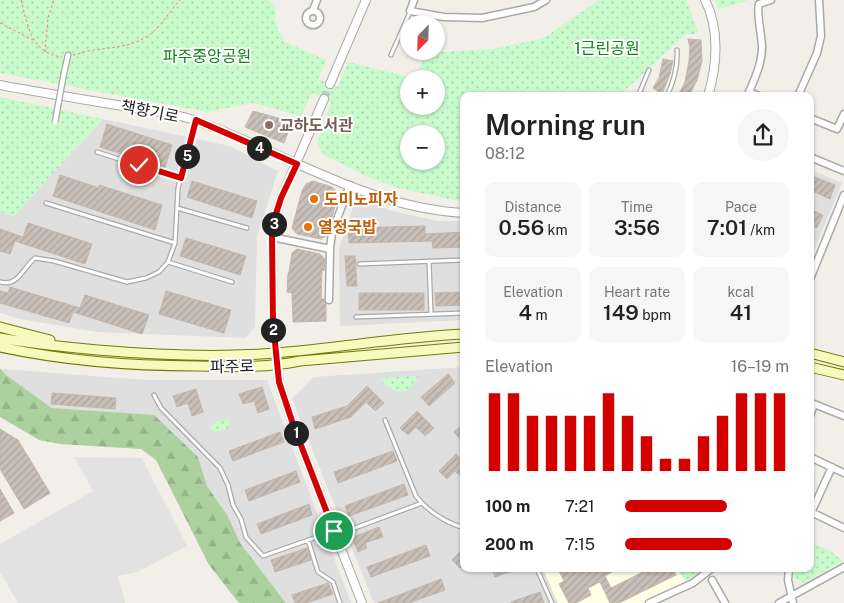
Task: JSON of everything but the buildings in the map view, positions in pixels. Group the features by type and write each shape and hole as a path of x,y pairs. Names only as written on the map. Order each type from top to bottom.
{"main road":[{"path":"0,327 40,338 115,351"},
{"name":"파주로","path":"0,338 33,344 115,351 207,355 276,353 460,334"},
{"name":"파주로","path":"0,347 49,357 106,364 154,366 277,366 300,361 460,347"},
{"path":"0,353 80,364 106,364"},
{"path":"814,354 844,362"},
{"path":"814,368 843,375"}],"street":[{"path":"313,10 317,0"},
{"path":"330,84 366,0"},
{"path":"414,0 410,11 444,17 482,18 534,7 546,0"},
{"path":"705,0 715,38 716,56 709,92"},
{"path":"749,92 762,58 761,25 757,10 759,4 771,0"},
{"path":"800,92 817,53 820,36 819,0"},
{"path":"55,122 68,55"},
{"name":"책향기로","path":"0,85 196,120 297,164 391,201 440,211 460,213"},
{"path":"324,99 281,198 274,220 272,237 273,323 279,382 294,427 362,603"},
{"path":"814,120 838,129 844,114"},
{"path":"814,159 844,171"},
{"path":"329,300 332,232 350,185"},
{"path":"814,269 844,195"},
{"path":"272,237 330,249"},
{"path":"814,404 844,416"},
{"path":"814,459 844,473"},
{"path":"814,507 832,467"},
{"path":"814,515 844,528"},
{"path":"779,603 792,600 844,567"},
{"path":"649,603 692,583 707,572"},
{"path":"789,572 788,580 792,600"},
{"path":"712,580 725,603"}],"lane":[{"path":"392,55 410,11"},
{"path":"669,92 675,78 678,58 677,50"},
{"path":"640,92 649,70"},
{"path":"0,282 6,283 20,277 26,265 34,258 54,261 127,282 146,278 159,272 168,262 175,243 181,178 196,120"},
{"path":"97,152 181,178"},
{"path":"46,203 175,243"},
{"path":"177,208 247,228"},
{"path":"359,264 460,260"},
{"path":"168,262 232,282"},
{"path":"429,262 431,314"},
{"path":"356,318 460,313"},
{"path":"154,395 161,408 220,468 228,485 233,504 241,519 246,537 263,556 422,502"},
{"path":"385,420 416,496 432,513 445,521 460,527"},
{"path":"308,540 318,572 333,582 340,603"},
{"path":"538,572 552,603"}],"path":[{"path":"20,0 33,40"},
{"path":"45,52 48,18 54,0"},
{"path":"0,23 33,40 45,52 61,57 86,51 118,48 138,41 150,35 180,0"}],"shaded area":[{"path":"103,119 230,146 278,171 257,237 255,327 246,338 98,332 20,319 0,313 0,212 14,216"},
{"path":"814,171 842,183 814,250"},
{"path":"357,196 389,210 438,221 460,221 460,320 340,326 339,248"},
{"path":"460,367 460,572 544,572 558,603 374,603 292,399 313,377"},
{"path":"2,369 146,380 267,380 351,603 286,603 240,543 228,516 207,486 198,457 154,416 52,408 6,375"},
{"path":"74,457 142,458 187,546 137,572 118,576 125,603 18,603 0,572 0,544 93,491"},
{"path":"544,572 679,572 686,582 643,603 558,603"}],"green space":[{"path":"0,0 267,0 274,5 277,26 284,42 327,60 318,79 338,87 348,62 400,75 400,115 445,115 445,70 418,70 424,60 445,60 445,52 493,49 544,38 599,0 686,0 699,34 686,34 623,92 460,92 460,201 398,188 368,177 324,155 317,143 331,102 312,93 301,116 253,103 207,112 0,73"},
{"path":"714,0 749,0 720,9"},
{"path":"0,97 103,119 14,216 0,212"},
{"path":"0,368 6,375 52,408 154,415 198,457 207,486 228,516 240,543 286,603 239,603 209,565 156,460 141,449 60,444 39,440 0,417"},
{"path":"418,376 417,381 407,391 397,392 383,383 382,378"},
{"path":"228,419 230,428 213,433 210,426 216,422"},
{"path":"814,544 833,553 842,561 804,583 794,578 795,572 814,572"},
{"path":"679,572 699,572 686,582"}],"tunnel":[{"path":"324,99 330,84"}],"place":[{"name":"교하도서관","path":"269,125"},
{"name":"도미노피자","path":"314,199"},
{"name":"열정국밥","path":"308,227"}],"route":[{"path":"139,165 181,178 196,120 297,164 281,198 274,220 272,237 273,323 276,353 279,382 294,427 334,531"}],"park label":[{"name":"1근린공원","path":"607,48"},
{"name":"파주중앙공원","path":"207,56"}]}
